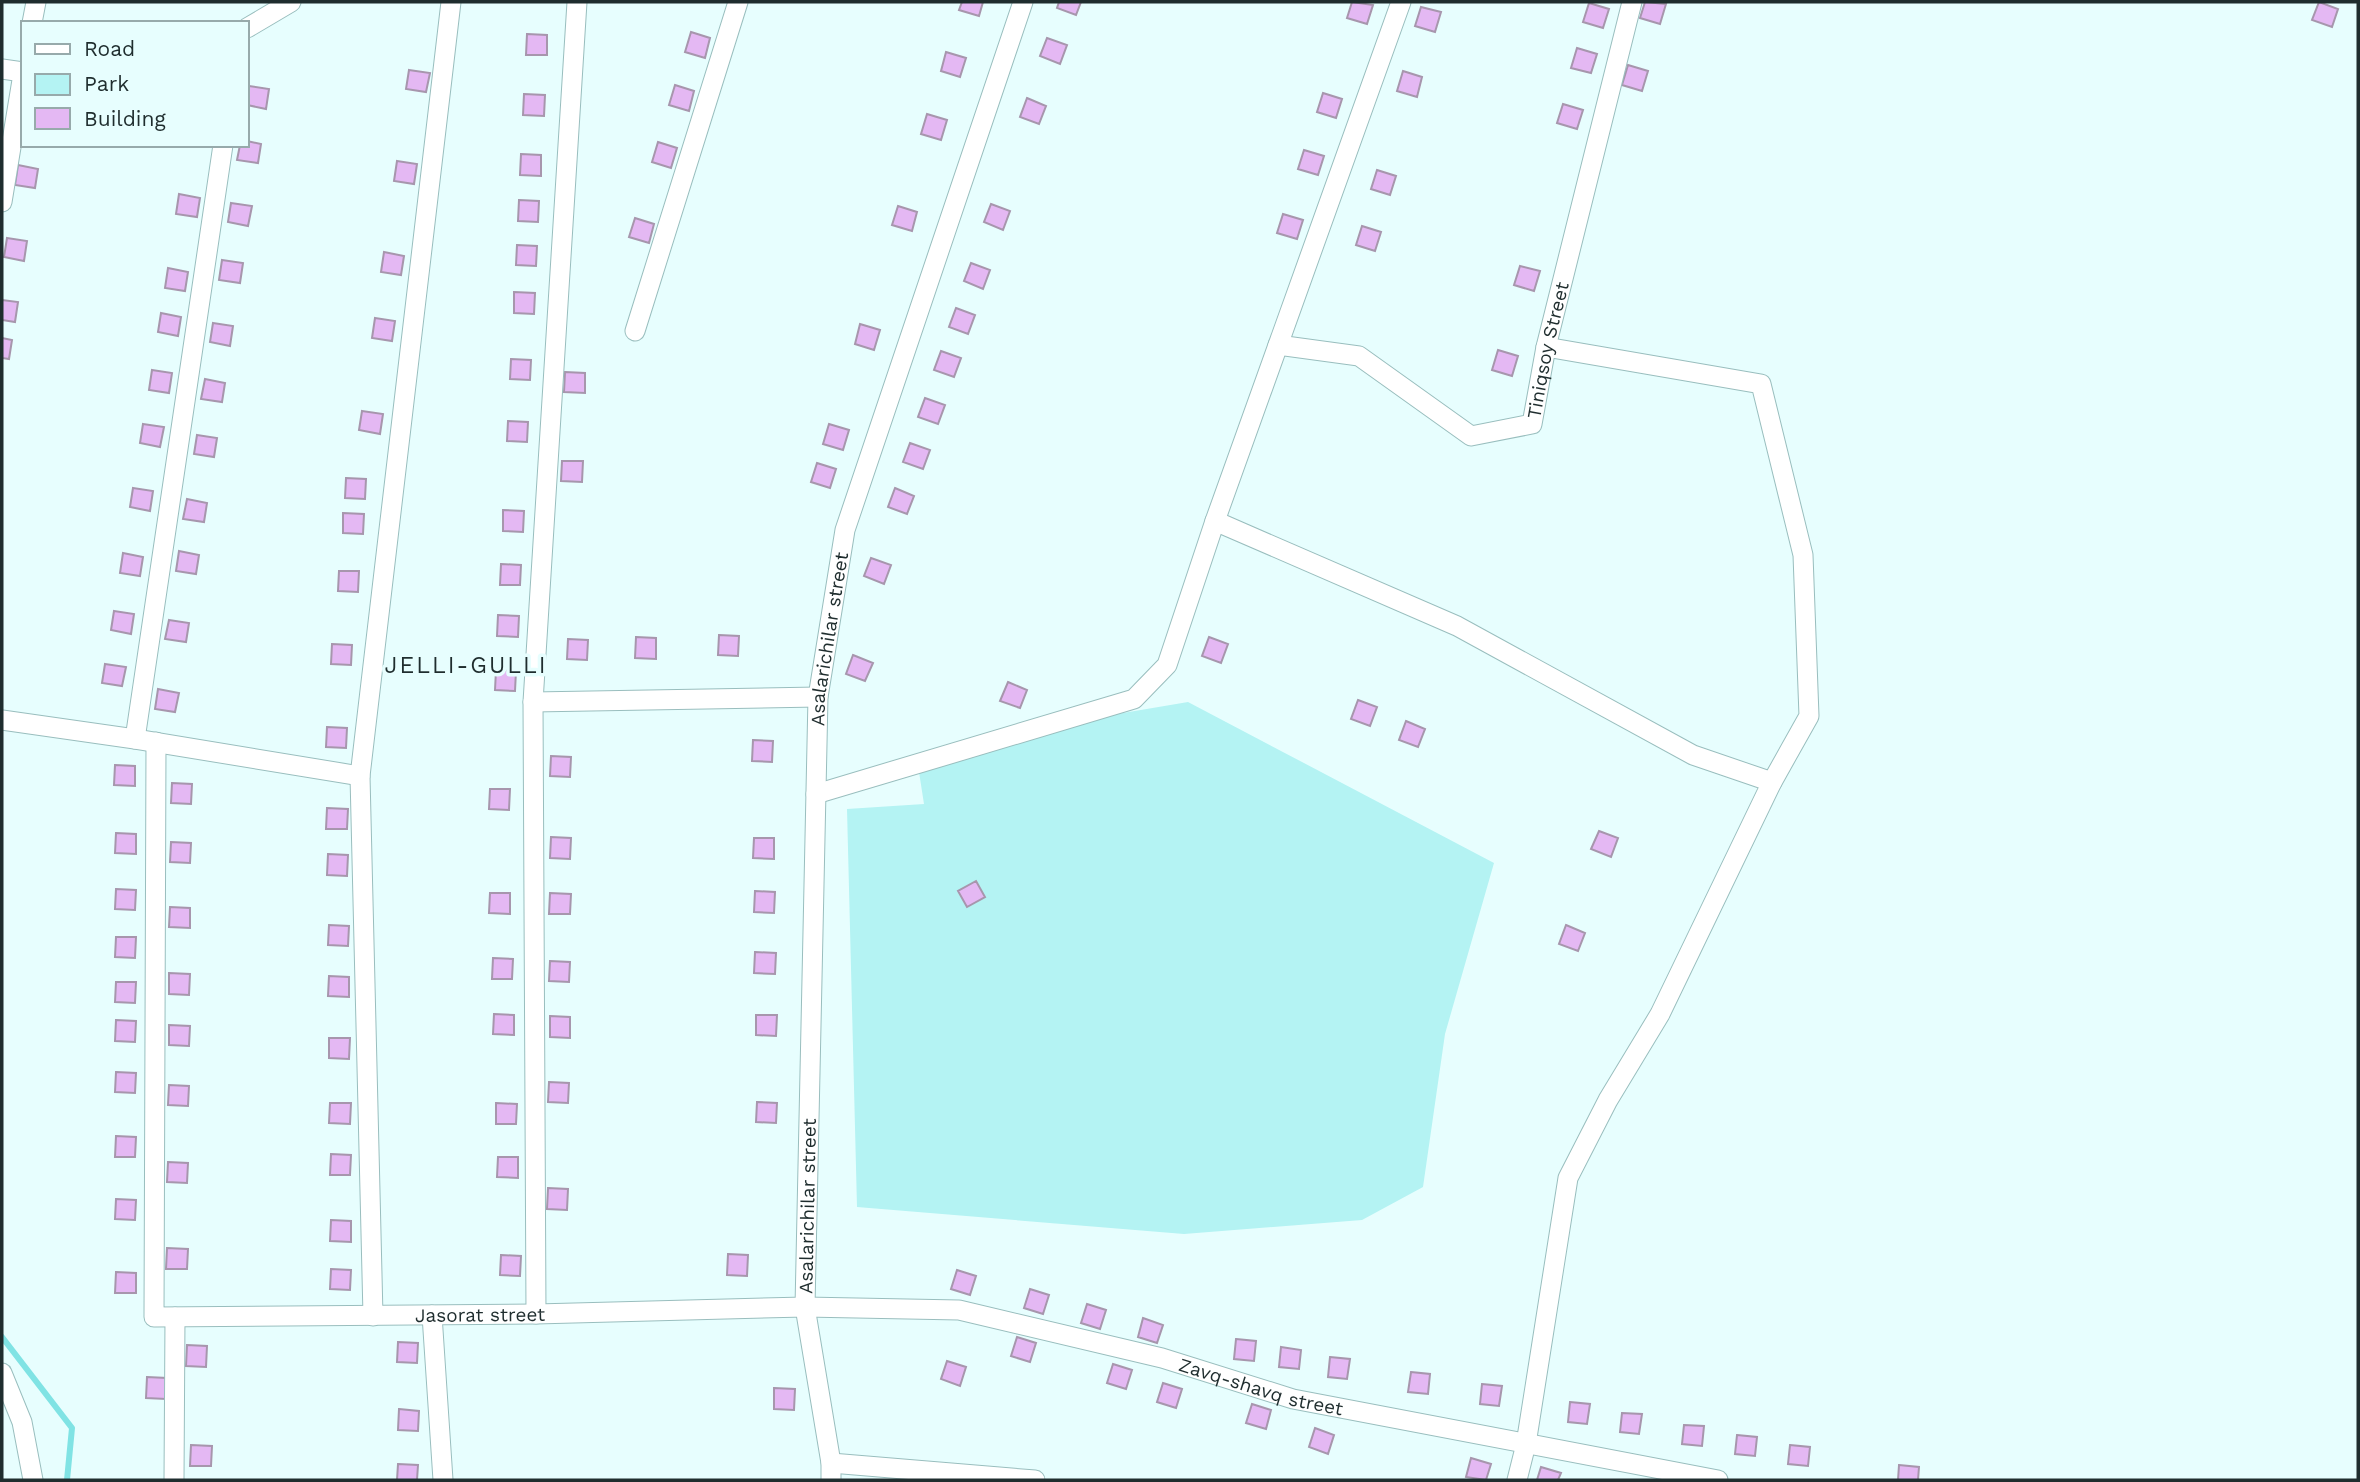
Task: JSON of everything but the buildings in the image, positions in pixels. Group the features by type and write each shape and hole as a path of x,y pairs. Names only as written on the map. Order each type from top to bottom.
{"street":[{"path":"32,21 36,2"},
{"path":"248,27 291,2"},
{"path":"373,1316 360,776 451,2"},
{"path":"536,1314 533,702 577,2"},
{"path":"635,331 738,2"},
{"name":"Asalarichilar street","path":"831,1472 805,1307 818,697 845,530 1023,2"},
{"path":"816,794 1134,699 1167,664 1215,521 1401,2"},
{"name":"Tiniqsoy Street","path":"1279,345 1359,356 1471,436 1532,424 1545,347 1632,2"},
{"path":"2,69 21,73"},
{"path":"2,202 21,85"},
{"path":"135,739 223,147"},
{"path":"1517,1480 1526,1444 1568,1178 1608,1100 1660,1014 1772,782 1809,716 1803,555 1761,384 1545,347"},
{"path":"1215,521 1457,626 1693,755 1772,782"},
{"path":"533,702 818,697"},
{"path":"2,720 360,776"},
{"name":"Jasorat street","path":"156,742 154,1317 536,1314 805,1307"},
{"name":"Zavq-shavq street","path":"805,1307 959,1310 1162,1358 1293,1399 1718,1480"},
{"path":"432,1315 443,1480"},
{"path":"174,1480 175,1317"},
{"path":"2,1373 22,1422 33,1480"},
{"path":"831,1472 1035,1480"}],"green space":[{"path":"1188,702 1494,863 1445,1034 1423,1187 1362,1220 1184,1234 857,1207 847,809 924,804 919,772 1064,723"}],"waterway":[{"path":"2,1337 72,1428 67,1480"}],"district":[{"name":"JELLI-GULLI","path":"466,665"}]}
